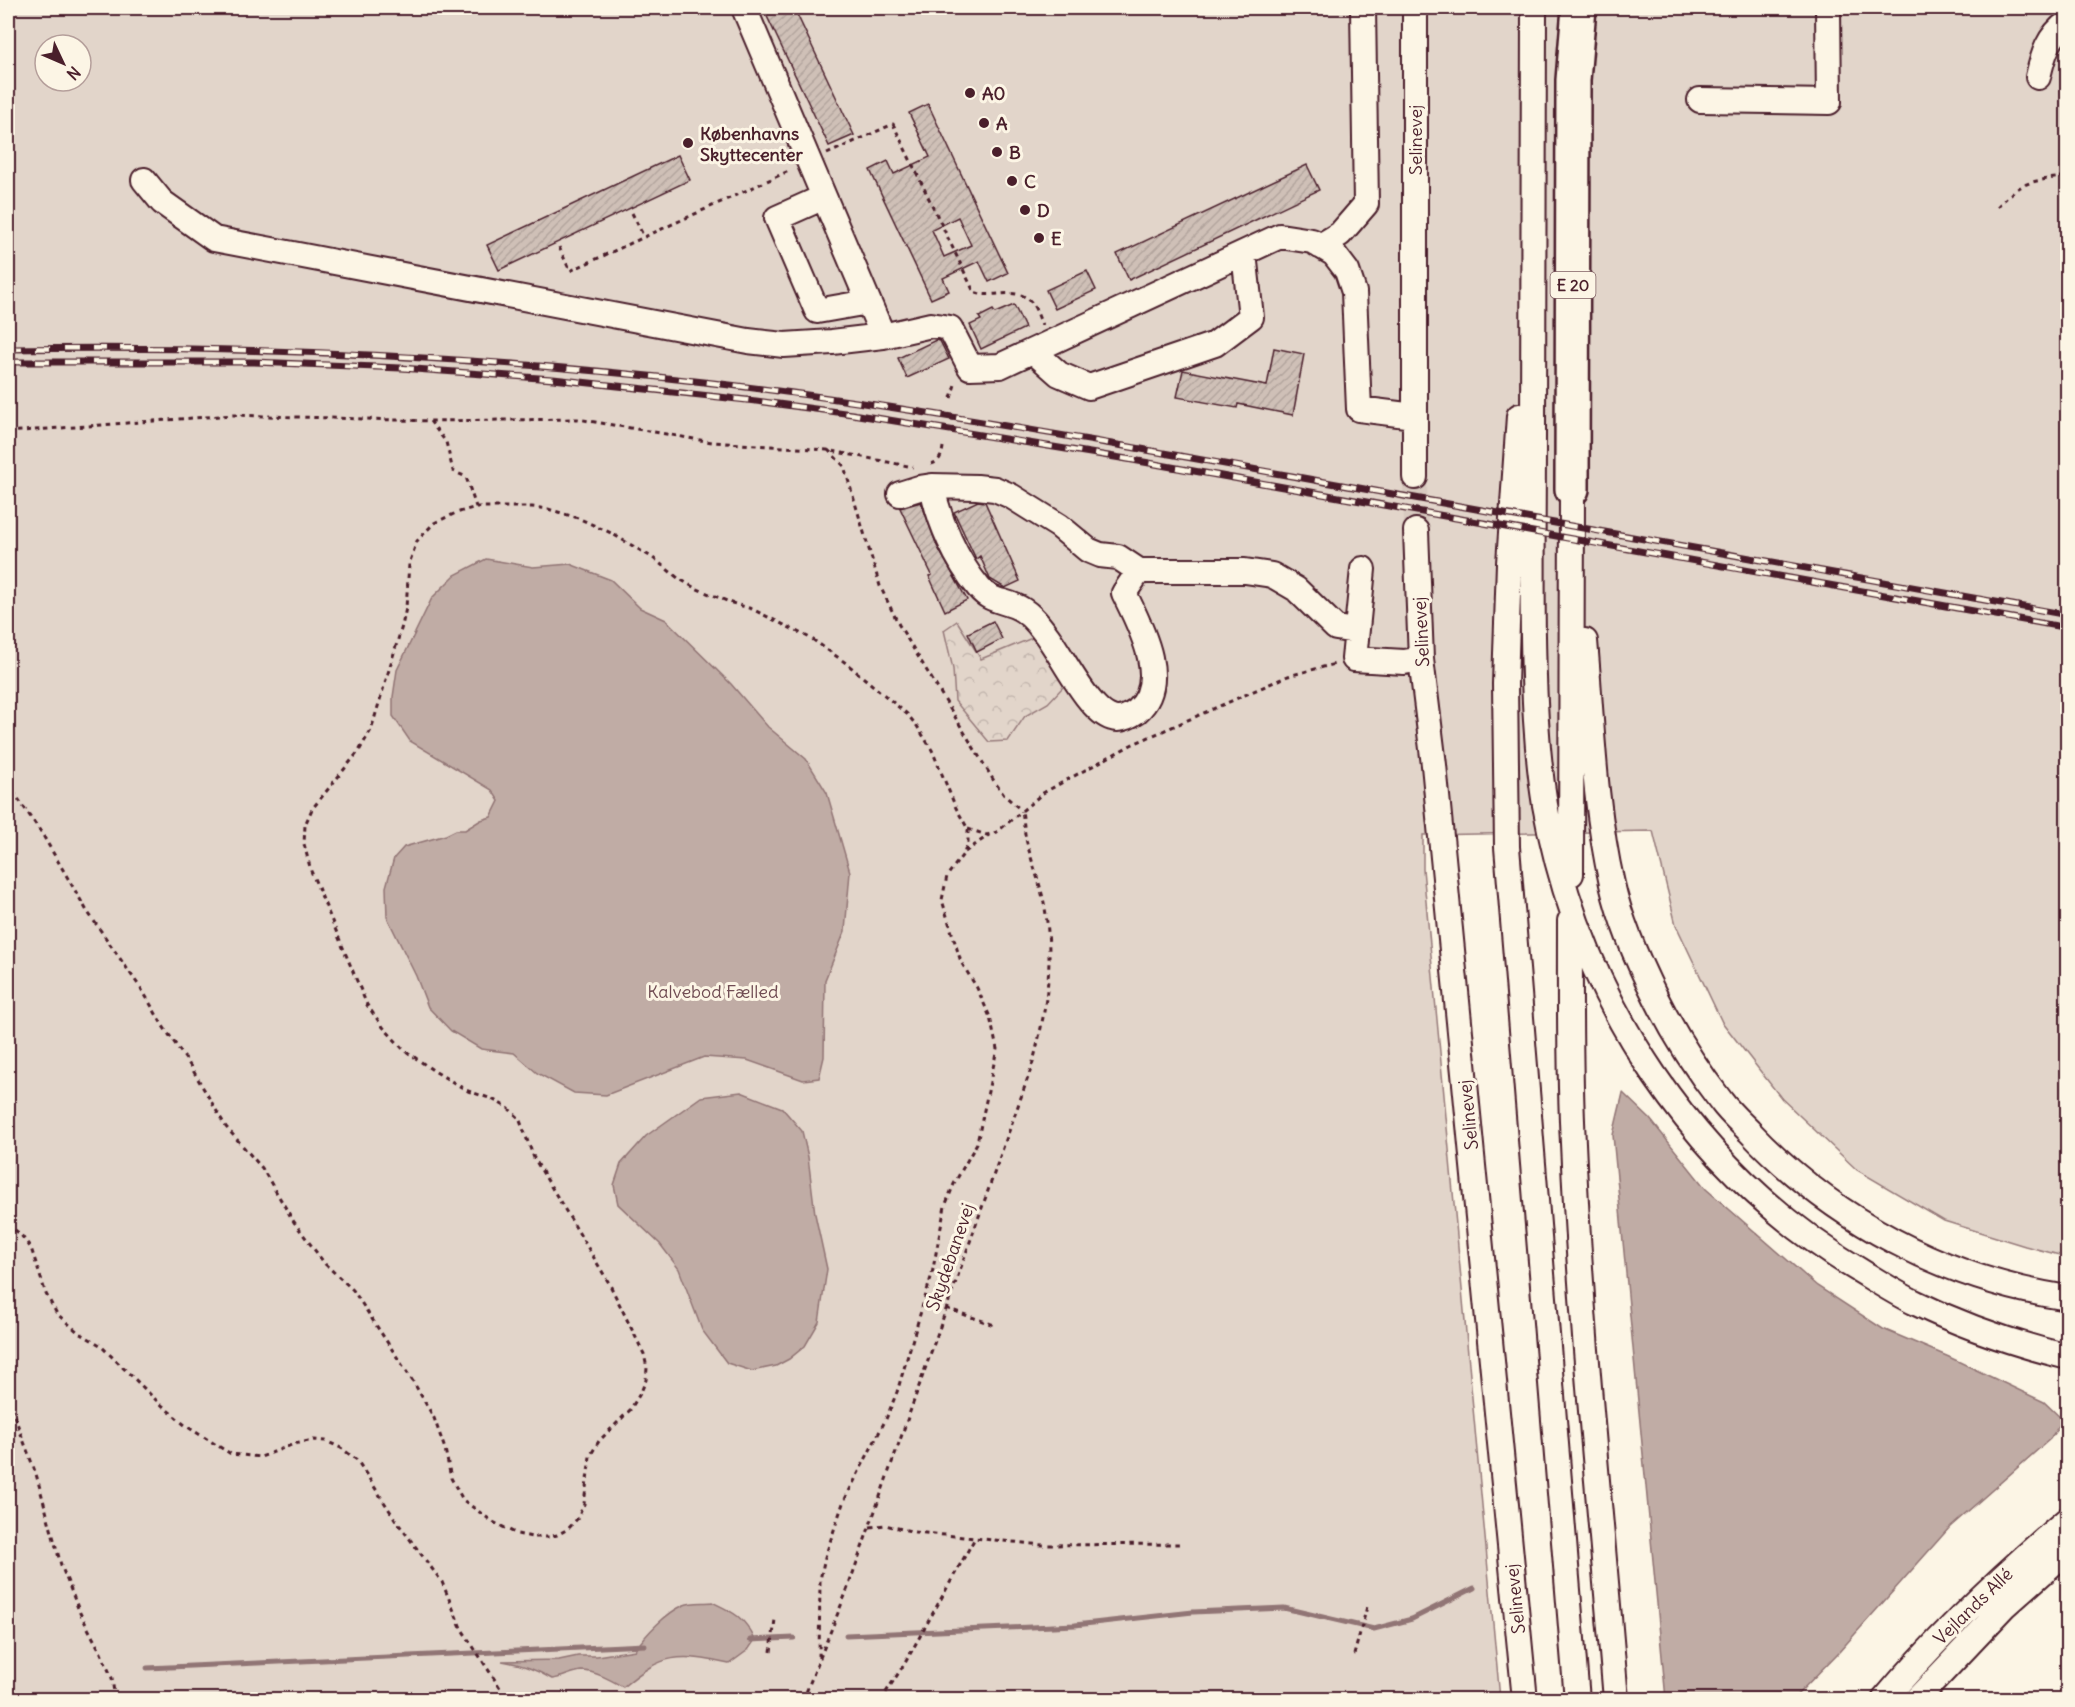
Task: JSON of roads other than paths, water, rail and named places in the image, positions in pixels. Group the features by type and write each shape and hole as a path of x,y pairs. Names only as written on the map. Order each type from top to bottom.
{"highway":[{"name":"E 20","path":"1572,489 1573,8"},
{"path":"1573,80 1579,8"}],"street":[{"path":"744,8 883,336"},
{"path":"1320,246 1340,234 1366,204 1363,8"},
{"name":"Selinevej","path":"1415,8 1415,477"},
{"path":"1534,8 1534,686 1536,727 1552,839 1570,906 1591,961 1609,1000 1657,1081 1714,1153 1782,1216 1841,1260 1914,1302 1995,1336 2067,1357"},
{"path":"1700,100 1829,102 1828,8"},
{"path":"2038,77 2044,52 2054,33 2067,22"},
{"path":"144,180 162,202 214,238 748,341 784,345 832,342 883,336 931,325 950,328 970,367 1000,366 1280,236 1312,241 1334,254 1347,271 1354,292 1359,409 1414,416"},
{"path":"1534,195 1509,562 1504,684 1505,796 1522,1044 1577,1700"},
{"path":"824,197 777,218 817,311 868,302"},
{"path":"1033,351 1059,374 1089,387 1215,344 1251,317 1244,253"},
{"path":"900,494 919,488 929,476"},
{"path":"929,476 995,489 1011,496 1059,526 1088,550 1100,555 1118,557 1139,571 1245,571 1272,575 1296,589 1335,628 1356,631"},
{"path":"929,476 939,516 963,565 979,588 994,600 1014,606 1033,618 1099,710 1112,718 1122,719 1132,715 1141,707 1151,687 1151,667 1147,646 1124,593 1139,571"},
{"path":"1572,489 1570,1036 1573,1153 1579,1255 1616,1700"},
{"path":"1572,489 1601,821 1612,885 1637,960 1674,1033 1729,1110 1777,1161 1840,1210 1914,1252 1952,1268 1982,1279 2067,1298"},
{"name":"Selinevej","path":"1416,531 1422,659 1525,1700"},
{"path":"1363,569 1354,659 1404,662 1422,659"},
{"name":"Vejlands Allé","path":"1884,1700 1935,1643 1990,1588 2067,1519"},
{"name":"Vejlands Allé","path":"1916,1700 2005,1606 2067,1550"}],"waterway":[{"path":"846,1635 1075,1625 1193,1612 1284,1608 1374,1629 1412,1619 1474,1588"},
{"path":"750,1640 794,1638"},
{"path":"147,1668 645,1645"}],"tunnel":[{"path":"1415,477 1416,531"}],"railway":[{"path":"8,349 182,349 356,354 530,365 758,388 1130,447 2068,615"},
{"path":"8,362 254,362 401,368 553,379 756,401 852,414 1127,459 2068,628"}],"place":[{"name":"A0","path":"970,93"},
{"name":"A","path":"984,123"},
{"name":"Københavns Skyttecenter","path":"688,143"},
{"name":"B","path":"997,152"},
{"name":"C","path":"1012,181"},
{"name":"D","path":"1025,210"},
{"name":"E","path":"1039,238"}],"park label":[{"name":"Kalvebod Fælled","path":"713,991"}]}
